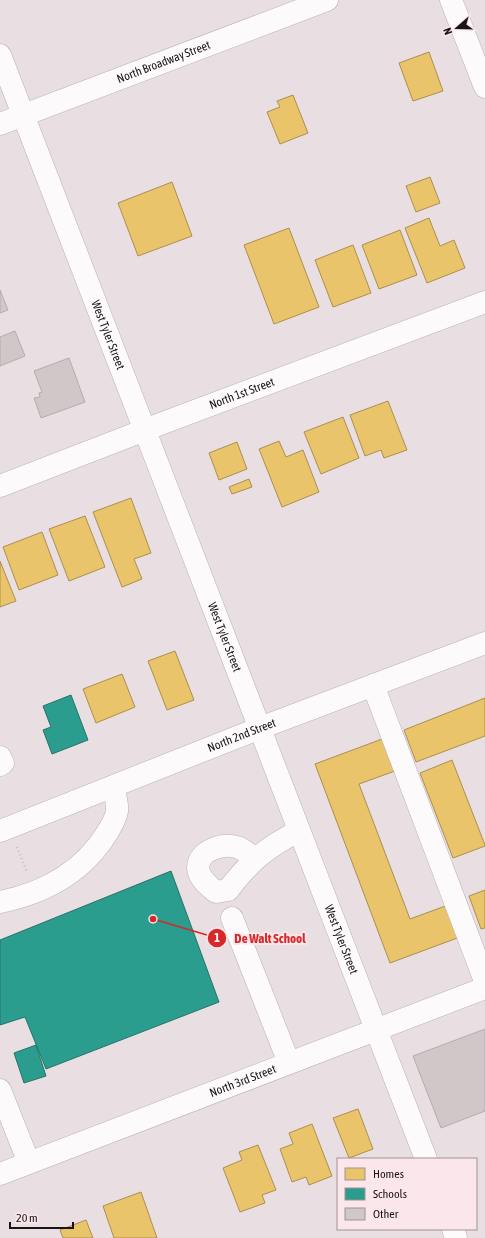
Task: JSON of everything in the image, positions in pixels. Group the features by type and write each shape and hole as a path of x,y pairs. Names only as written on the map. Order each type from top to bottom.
{"street":[{"name":"North Broadway Street","path":"0,124 327,0"},
{"path":"451,0 485,87"},
{"name":"West Tyler Street","path":"0,55 426,1158"},
{"name":"North 1st Street","path":"0,486 485,302"},
{"name":"North 2nd Street","path":"0,832 260,728 485,643"},
{"path":"373,685 485,981"},
{"path":"0,757 2,764 0,764"},
{"path":"0,902 35,893 56,882 82,865 99,845 113,823 117,811 114,787"},
{"path":"255,859 273,844 299,831"},
{"path":"232,918 289,1063"},
{"name":"North 3rd Street","path":"0,1174 485,988"},
{"path":"0,1090 29,1163"}],"building: Homes":[{"path":"429,52 443,91 413,101 399,63"},
{"path":"293,95 308,133 280,144 267,112 280,107 277,101"},
{"path":"430,177 440,203 416,212 406,186"},
{"path":"172,182 192,236 138,256 118,203"},
{"path":"429,218 440,246 454,240 465,268 427,283 405,228"},
{"path":"289,228 319,307 274,324 244,245"},
{"path":"400,230 417,275 379,289 362,245"},
{"path":"353,245 371,293 333,307 315,260"},
{"path":"388,401 407,450 384,458 381,450 365,456 350,415"},
{"path":"343,417 359,458 321,474 304,432"},
{"path":"279,441 286,457 303,450 319,492 282,507 259,449"},
{"path":"237,442 247,469 219,480 209,453"},
{"path":"249,479 252,487 232,494 229,487"},
{"path":"131,498 151,553 134,559 142,579 122,587 93,512"},
{"path":"85,516 105,567 69,581 49,529"},
{"path":"42,532 58,575 19,590 3,547"},
{"path":"0,561 16,601 0,607"},
{"path":"175,651 194,700 167,710 148,661"},
{"path":"122,674 135,707 96,723 83,689"},
{"path":"485,698 485,736 416,762 404,730"},
{"path":"382,739 395,771 359,784 410,919 448,905 460,937 390,963 315,764"},
{"path":"452,760 485,845 453,858 420,773"},
{"path":"485,890 485,928 481,929 469,896"},
{"path":"358,1109 373,1149 349,1158 333,1118"},
{"path":"312,1124 332,1176 309,1185 306,1177 292,1182 280,1149 293,1144 289,1133"},
{"path":"258,1145 276,1190 262,1195 265,1203 240,1212 223,1168 242,1160 239,1152"},
{"path":"141,1192 157,1238 114,1238 103,1206"},
{"path":"86,1220 93,1238 63,1238 60,1230"}],"building: Schools":[{"path":"71,695 88,740 52,754 43,730 51,727 43,706"},
{"path":"171,871 219,1002 46,1069 25,1017 0,1025 0,940"},
{"path":"36,1045 46,1076 24,1083 14,1053"}],"building: Other":[{"path":"0,290 8,310 0,313"},
{"path":"15,331 25,356 0,366 0,337"},
{"path":"69,358 85,402 41,418 34,398 40,397 39,393 42,392 34,371"},
{"path":"485,1029 485,1111 441,1128 413,1056"}],"place":[{"name":"De Walt School","path":"153,919"}]}
